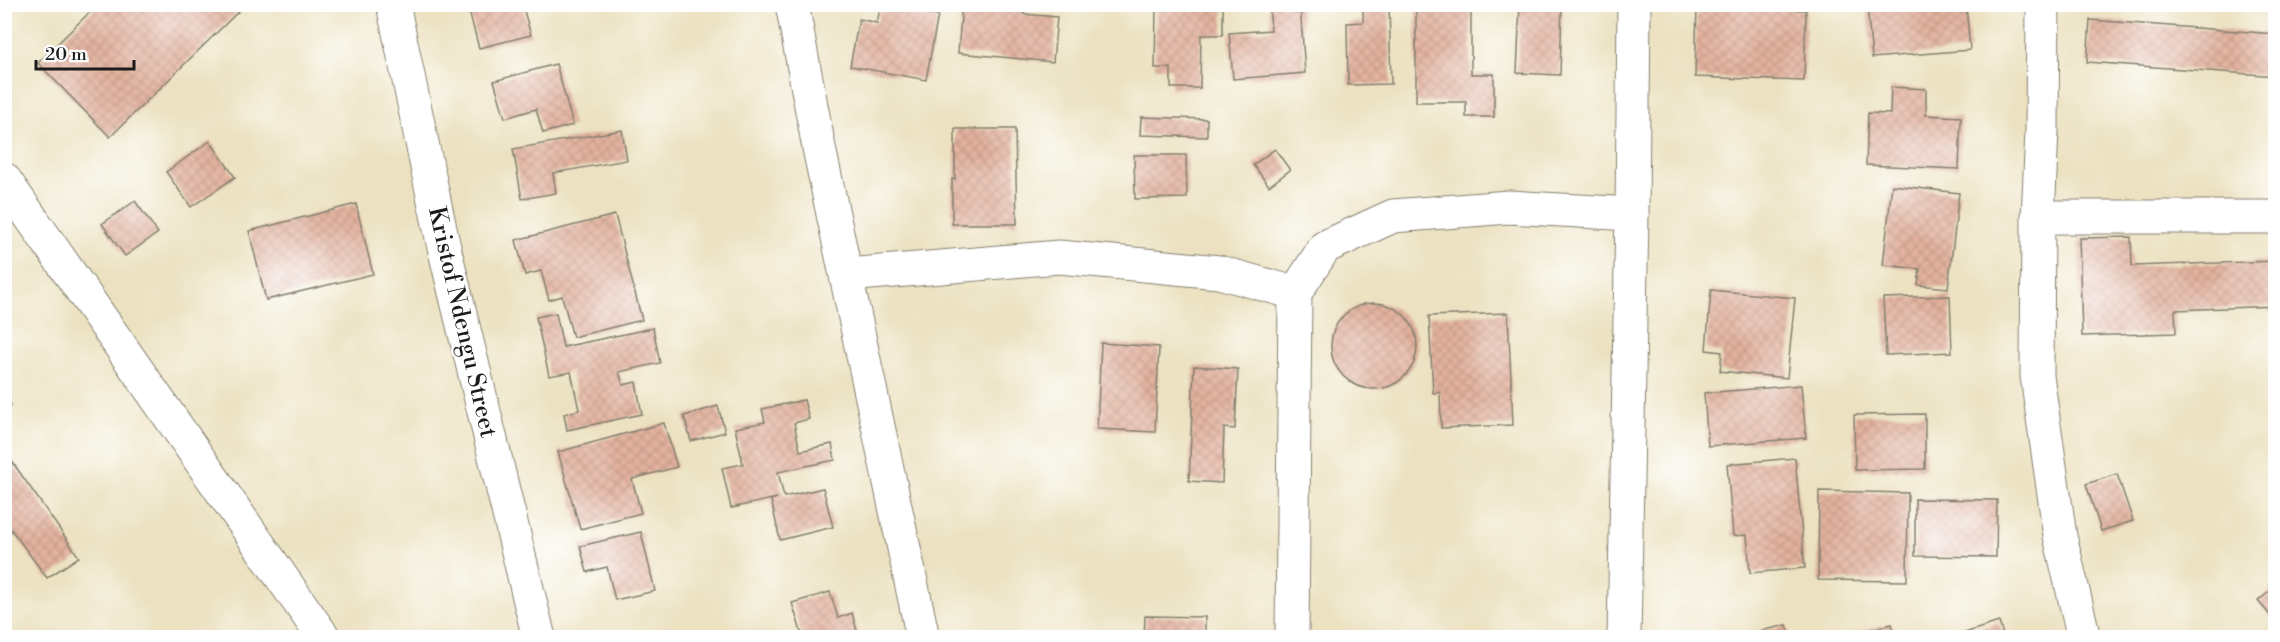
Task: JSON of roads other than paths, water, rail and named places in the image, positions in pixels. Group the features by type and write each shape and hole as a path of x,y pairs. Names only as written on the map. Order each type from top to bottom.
{"street":[{"name":"Kristof Ndengu Street","path":"393,4 443,243 539,638"},
{"path":"792,4 819,148 923,638"},
{"path":"1624,638 1634,4"},
{"path":"2043,4 2037,376 2060,536 2084,638"},
{"path":"4,179 324,638"},
{"path":"1292,638 1295,292 1325,247 1393,216 1509,207 1632,214"},
{"path":"2038,217 2276,217"},
{"path":"847,275 1059,257 1219,272 1295,292"}]}
